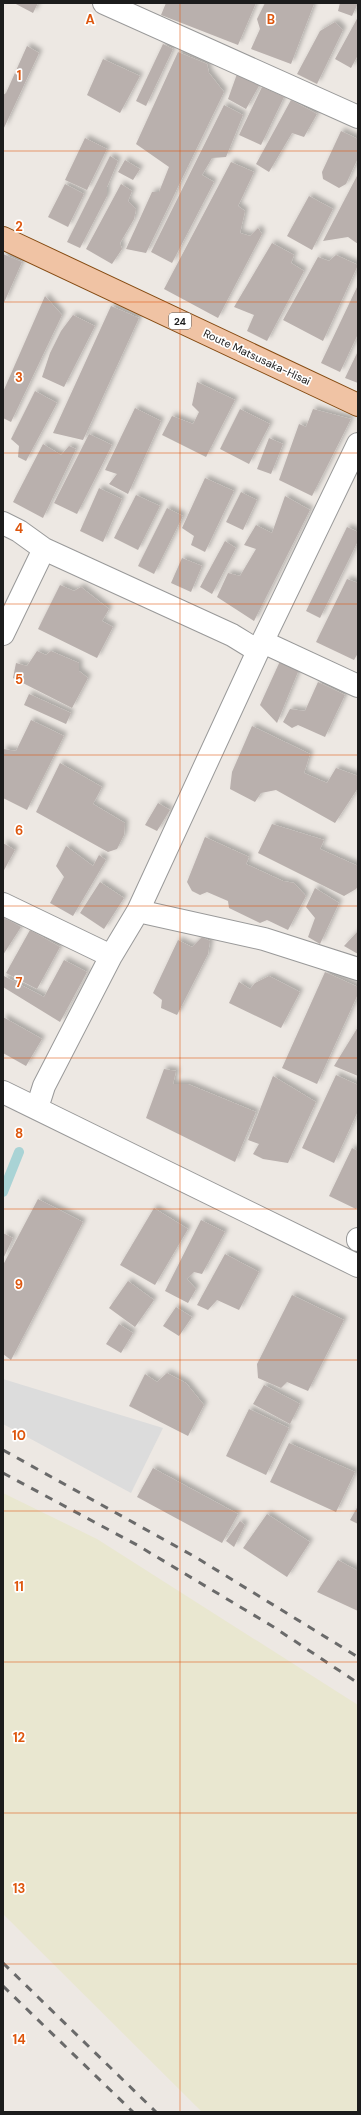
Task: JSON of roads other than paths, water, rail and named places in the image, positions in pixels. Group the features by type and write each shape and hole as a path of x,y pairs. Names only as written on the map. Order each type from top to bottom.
{"main road":[{"name":"Route Matsusaka-Hisai","path":"3,238 358,405"}],"street":[{"path":"104,3 358,118"},
{"path":"37,1108 44,1086 112,956 138,911 261,646 358,444"},
{"path":"3,523 19,531 44,549 232,635 358,686"},
{"path":"3,634 44,549"},
{"path":"3,904 112,956"},
{"path":"138,911 264,939 358,969"},
{"path":"3,1092 358,1266"}],"waterway":[{"path":"3,1192 19,1152"}],"railway":[{"path":"3,1450 197,1558 358,1657"},
{"path":"3,1473 137,1545 272,1626 358,1683"},
{"path":"3,1963 156,2112"},
{"path":"3,1986 133,2112"}]}
